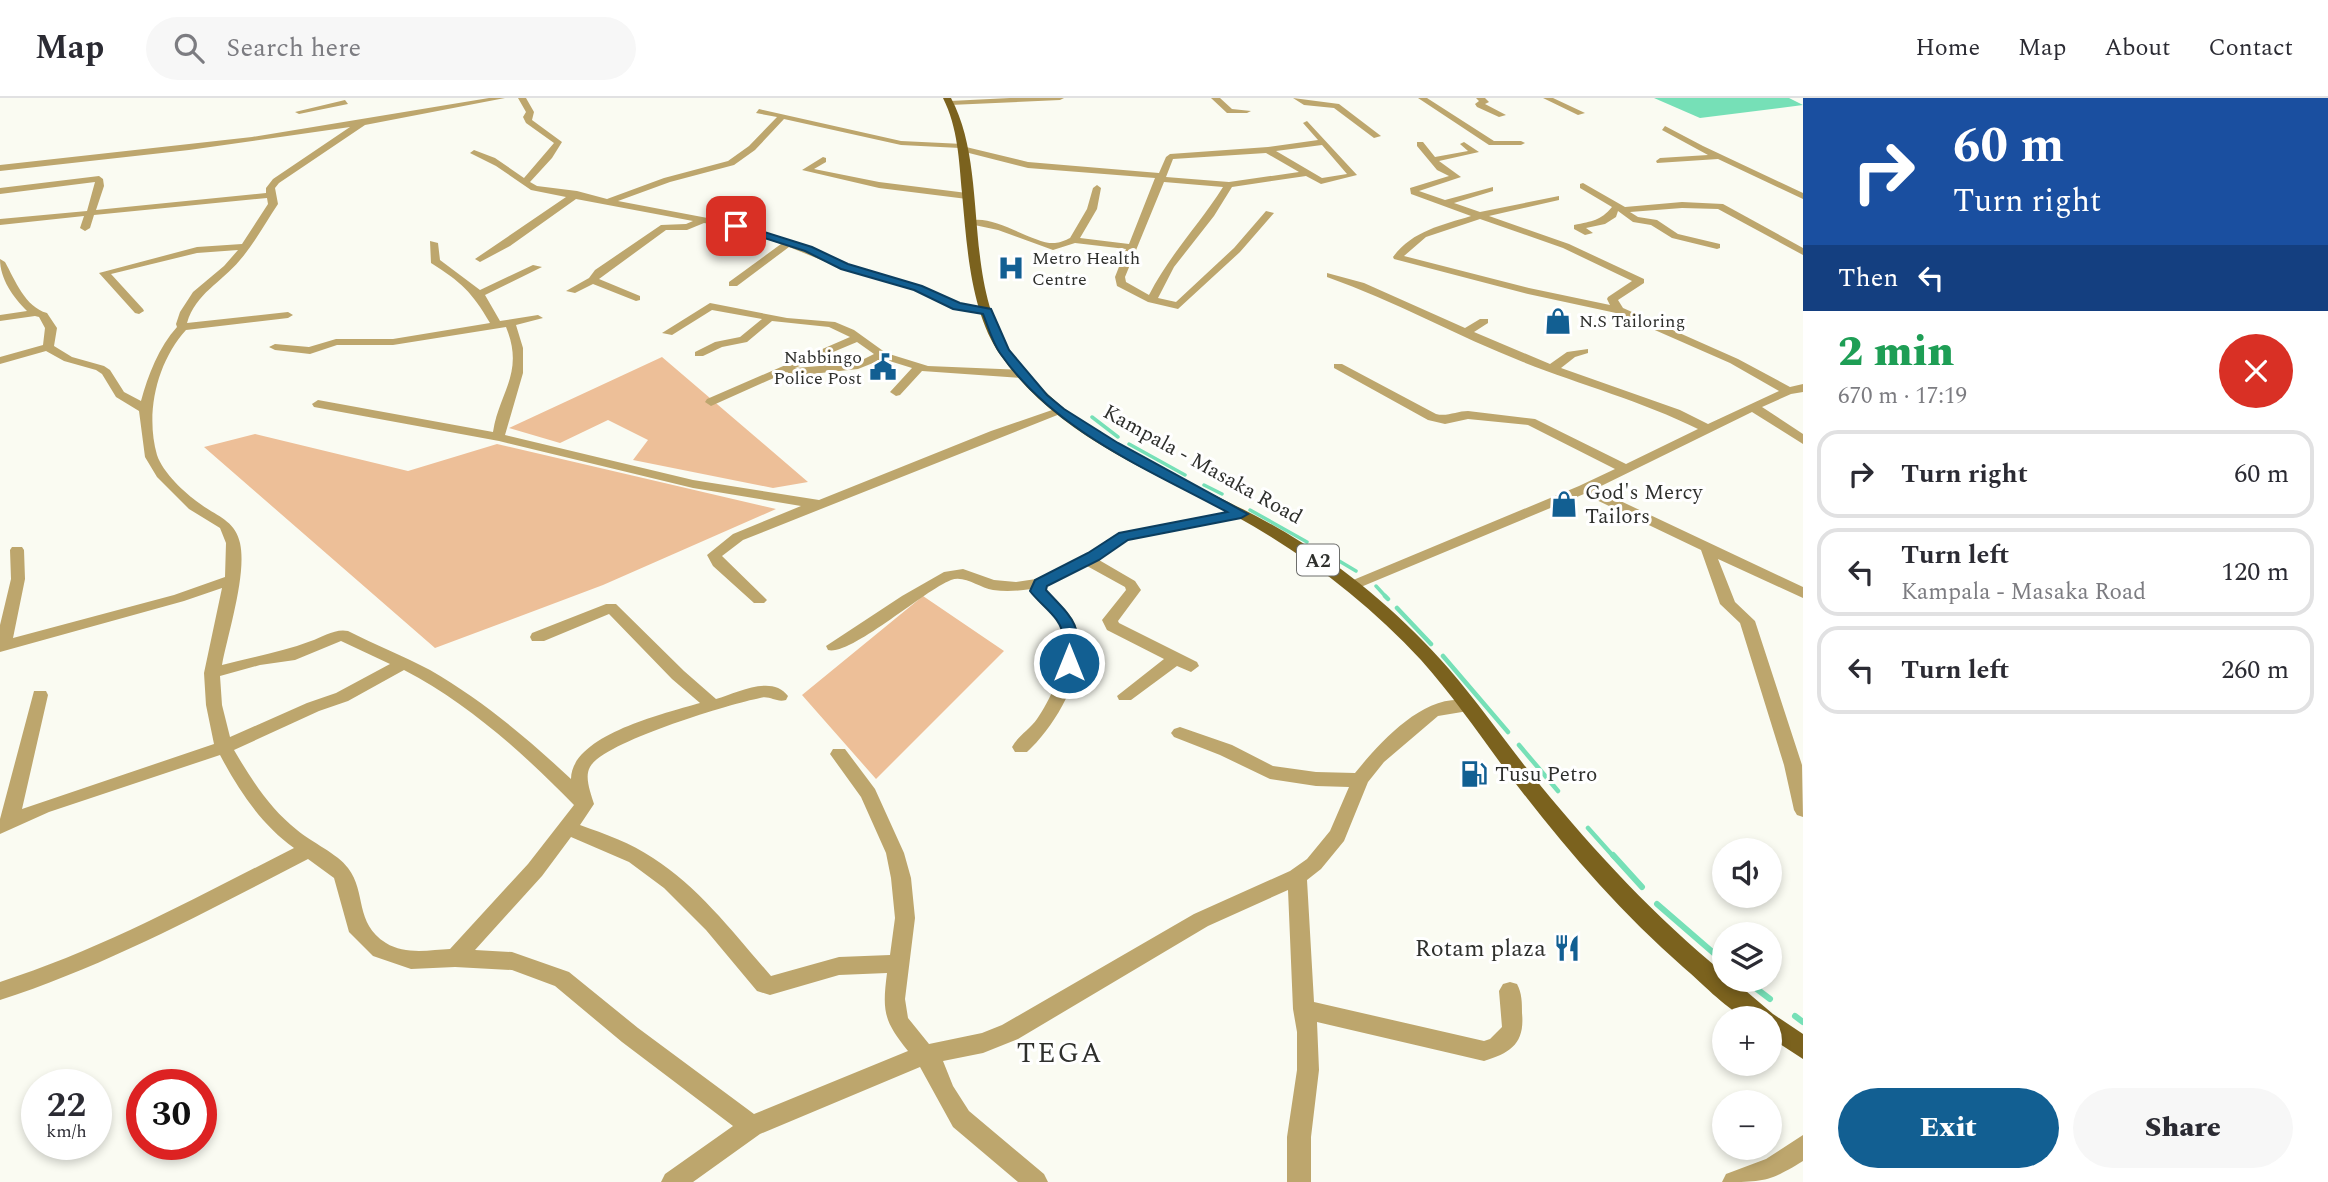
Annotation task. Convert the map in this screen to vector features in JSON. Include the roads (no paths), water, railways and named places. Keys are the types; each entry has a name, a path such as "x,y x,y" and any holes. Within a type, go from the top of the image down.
{"main road":[{"name":"Kampala - Masaka Road","path":"949,100 963,150 970,223 987,311 1004,351 1022,374 1059,412 1113,446 1291,542 1351,586 1427,656 1524,779 1612,884 1708,975 1748,1006"},
{"path":"1782,1033 1803,1048"}],"street":[{"path":"0,168 244,141 363,118 377,121 465,102 501,98"},
{"path":"522,98 530,112 527,117 529,121 558,142 555,152 543,160 526,183"},
{"path":"949,100 1060,98"},
{"path":"1215,98 1230,111 1247,111"},
{"path":"1297,98 1304,103 1336,106 1377,136"},
{"path":"1422,98 1492,143 1521,143"},
{"path":"1480,98 1485,102 1480,105 1503,115"},
{"path":"1548,98 1581,113"},
{"path":"299,112 345,102"},
{"path":"420,106 428,112"},
{"path":"759,111 901,143 963,150 1028,165 1229,186 1309,173"},
{"path":"610,201 667,180 731,163 752,148 782,117"},
{"path":"183,327 181,324 189,300 231,263 273,204 270,188 284,174 363,118"},
{"path":"1268,150 1322,181 1354,174 1307,123"},
{"path":"1665,128 1719,157 1803,196"},
{"path":"1269,213 1182,304 1170,306 1121,284 1120,277 1167,159 1172,156 1268,150 1323,142"},
{"path":"1420,144 1442,169 1457,177 1413,191 1566,246 1640,281 1612,299 1619,310"},
{"path":"1433,160 1475,152 1464,144"},
{"path":"474,153 501,164 534,188 736,226 845,266 918,288 957,306 987,311"},
{"path":"1660,161 1719,157"},
{"path":"823,160 806,170 858,182 967,196"},
{"path":"0,191 99,180 100,186 85,228"},
{"path":"1152,300 1169,266 1211,214 1229,186"},
{"path":"1583,186 1636,220 1654,222 1682,238 1717,246"},
{"path":"1074,240 1092,209 1097,188"},
{"path":"1444,203 1490,188"},
{"path":"480,258 525,234 554,208 577,194"},
{"path":"0,222 270,195"},
{"path":"1556,198 1491,212 1423,235 1406,247 1398,258 1458,271 1528,291 1619,310 1734,361 1788,391"},
{"path":"1592,214 1682,205 1720,206 1803,252"},
{"path":"1588,233 1577,227 1602,222 1617,210"},
{"path":"571,291 593,280 600,272 664,227 688,227 701,221"},
{"path":"970,223 1000,227 1053,247 1074,240 1132,247"},
{"path":"433,243 435,261 479,294 516,337 519,353 515,389 501,421 499,437"},
{"path":"733,284 788,243"},
{"path":"139,311 104,273 197,250 244,247"},
{"path":"0,262 20,298 35,313"},
{"path":"479,294 537,267"},
{"path":"1331,275 1379,290 1497,347 1617,394 1676,413 1708,429"},
{"path":"593,280 636,298"},
{"path":"668,333 710,306 770,318 831,324 882,355 919,367 954,372 1022,374"},
{"path":"0,317 35,313 43,315 51,328 48,347"},
{"path":"288,315 183,327 173,338 152,382 145,409 151,457 164,477 194,506 226,526 231,536 234,569 212,673 214,705 224,747 241,778 265,811 288,834 341,873 348,885 356,926 380,950 411,960 455,958 512,961 562,979 752,1126"},
{"path":"275,347 310,351 336,342 393,342 538,318"},
{"path":"699,354 719,344 743,340 770,318"},
{"path":"1465,332 1484,321"},
{"path":"711,402 858,338"},
{"path":"0,361 48,347 68,359 100,368 106,372 120,394 145,409"},
{"path":"1555,370 1555,365 1562,360 1584,351"},
{"path":"762,384 804,370 858,366 882,355"},
{"path":"1338,366 1432,417 1445,420 1457,415 1468,415 1531,422 1624,468"},
{"path":"896,392 919,367"},
{"path":"1351,586 1584,489 1753,407 1788,391 1803,388"},
{"path":"318,404 499,437 693,484 759,497 821,504"},
{"path":"1753,407 1803,440"},
{"path":"759,600 718,563 714,555 738,537 1059,412"},
{"path":"1584,489 1803,593"},
{"path":"834,646 866,629 907,599 949,575 963,574 992,585 1016,587 1040,583 1132,534 1241,514"},
{"path":"1707,547 1728,604 1746,621 1798,766 1803,810"},
{"path":"17,551 18,579 1,647 178,598 231,580"},
{"path":"1087,560 1130,584 1134,590 1110,620 1112,626 1191,666"},
{"path":"1021,747 1048,719 1069,663 1071,636 1065,620 1038,591 1040,583"},
{"path":"538,637 611,607 678,676 714,706"},
{"path":"212,673 260,660 289,656 342,635 404,663 462,698 513,738 585,804"},
{"path":"1125,696 1176,658"},
{"path":"4,825 43,807 224,747 313,707 342,697 404,663"},
{"path":"455,958 535,870 585,804 578,775 583,761 603,746 714,706 762,691 770,691 780,696"},
{"path":"4,825 19,788 40,695"},
{"path":"673,1182 752,1126 924,1055 983,1043 1010,1032 1201,920 1297,877 1314,864 1336,836 1350,809 1360,780 1378,757 1421,718 1434,710 1468,706"},
{"path":"1180,733 1226,750 1270,772 1316,779 1360,780"},
{"path":"839,754 869,794 895,853 901,878 905,918 894,999 898,1022 935,1068 944,1093 961,1119 1026,1179"},
{"path":"568,828 620,849 656,870 716,927 764,984 770,986 839,966 899,964"},
{"path":"0,991 90,960 170,922 310,849"},
{"path":"1297,877 1304,1009 1308,1032 1308,1070 1299,1137 1299,1182"},
{"path":"1304,1009 1484,1051 1497,1047 1513,1030 1510,991"},
{"path":"1734,1182 1773,1169 1803,1147"}],"waterway":[{"path":"1092,417 1118,437"},
{"path":"1129,444 1185,475"},
{"path":"1204,485 1222,494"},
{"path":"1250,510 1307,542"},
{"path":"1319,549 1356,571"},
{"path":"1376,586 1387,598"},
{"path":"1397,608 1431,644"},
{"path":"1443,656 1508,732"},
{"path":"1519,745 1558,791"},
{"path":"1588,828 1614,857"},
{"path":"1613,855 1642,887"},
{"path":"1657,904 1712,952"},
{"path":"1761,992 1770,999"},
{"path":"1795,1016 1803,1022"}],"place":[{"name":"Metro Health Centre","path":"1011,268"},
{"name":"N.S Tailoring","path":"1558,321"},
{"name":"Nabbingo Police Post","path":"883,367"},
{"name":"God's Mercy Tailors","path":"1564,504"},
{"name":"Tusu Petro","path":"1474,774"},
{"name":"Rotam plaza","path":"1567,948"}],"district":[{"name":"TEGA","path":"1060,1052"}]}
